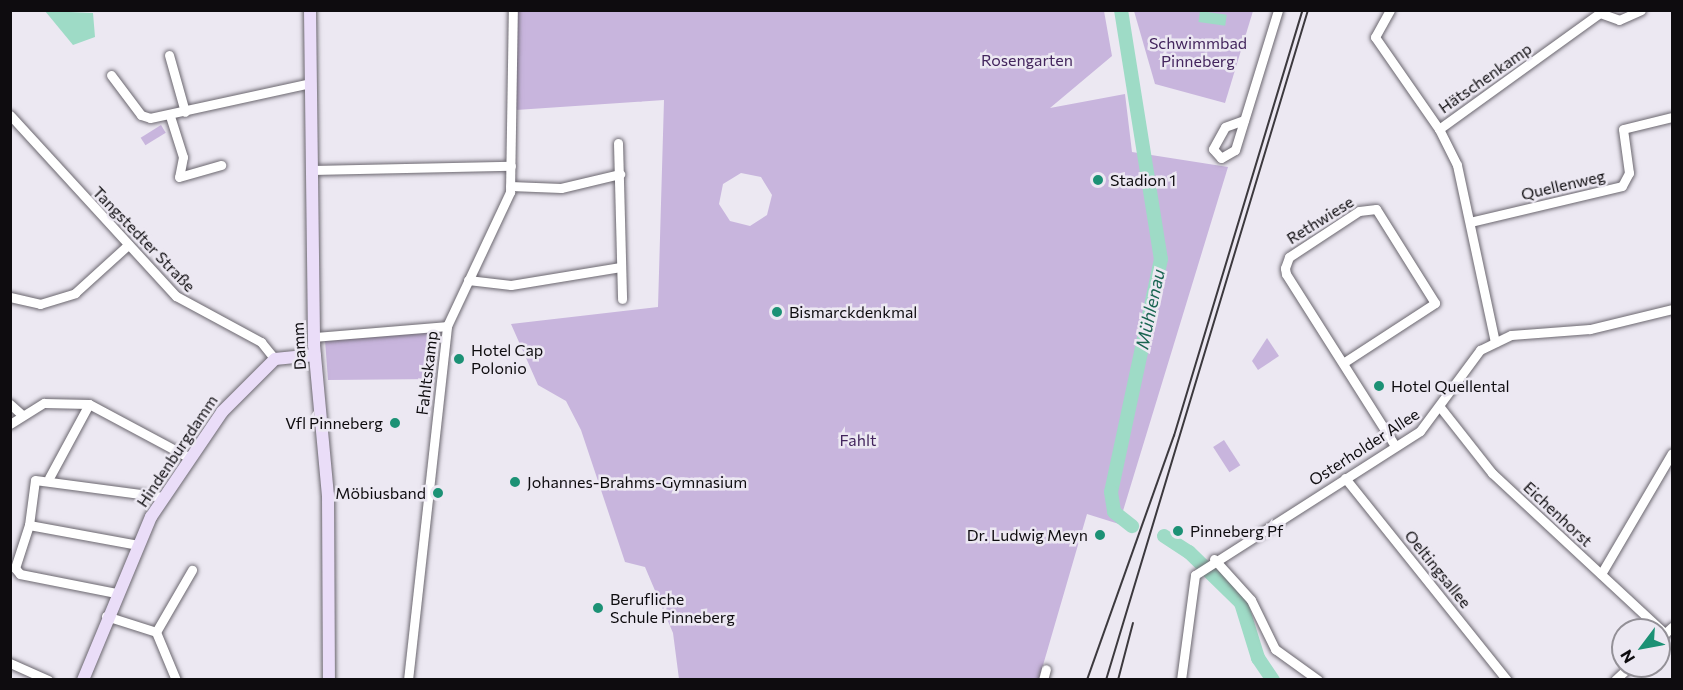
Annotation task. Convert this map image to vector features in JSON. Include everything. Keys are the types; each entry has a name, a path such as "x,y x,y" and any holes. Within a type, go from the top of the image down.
{"main road":[{"name":"Damm","path":"310,10 314,337 328,495 329,680"},
{"path":"275,359 315,355"},
{"name":"Hindenburgdamm","path":"83,680 116,593 163,497 246,384 275,359"}],"street":[{"name":"Fahltskamp","path":"408,680 447,327 510,186 513,10"},
{"path":"1244,120 1278,10"},
{"name":"Hätschenkamp","path":"1390,10 1375,37 1439,129 1599,12 1619,20 1641,10"},
{"path":"169,55 185,112"},
{"path":"111,75 141,115 170,116 311,83"},
{"name":"Tangstedter Straße","path":"10,115 128,245 188,306 261,342 275,359"},
{"path":"170,116 183,157 179,177 221,165"},
{"name":"Quellenweg","path":"1470,222 1622,186 1629,178 1623,129 1672,117"},
{"path":"1439,129 1457,165 1495,342"},
{"path":"618,143 622,298"},
{"path":"312,170 511,166"},
{"path":"510,186 561,188 620,174"},
{"name":"Rethwiese","path":"1343,363 1435,303 1376,209 1359,211 1285,262 1286,274 1395,446"},
{"path":"10,297 40,304 75,293 128,245"},
{"path":"468,280 511,285 621,267"},
{"name":"Osterholder Allee","path":"1181,680 1195,575 1213,560 1345,478 1432,420 1468,360 1495,342 1511,335 1590,329 1672,309"},
{"path":"314,337 447,327"},
{"path":"10,424 21,414 44,403 89,404 190,458"},
{"path":"10,404 21,414"},
{"path":"49,478 89,404"},
{"name":"Eichenhorst","path":"1440,407 1492,473 1649,618"},
{"path":"1601,574 1672,453"},
{"path":"116,593 20,574 15,568 29,525 35,480 49,478 163,497"},
{"name":"Oeltingsallee","path":"1345,478 1507,680"},
{"path":"29,525 138,545"},
{"path":"1213,560 1251,600 1275,649 1318,680"},
{"path":"156,632 192,570"},
{"path":"106,616 156,632 176,680"},
{"path":"10,663 48,680"},
{"path":"1043,680 1046,669"}],"green space":[{"name":"Fahlt","path":"515,11 1104,11 1112,56 1050,108 1125,94 1132,152 1228,167 1119,524 1087,514 1039,679 679,679 673,633 645,567 625,562 581,430 566,401 538,385 511,324 658,307 664,100 516,110","holes":["741,173 761,177 772,195 767,215 750,226 730,221 719,204 723,184"]},
{"name":"Schwimmbad Pinneberg","path":"1134,11 1253,11 1225,103 1155,84"},
{"path":"161,125 166,133 145,145 141,138"},
{"path":"436,331 435,379 328,380 325,340"},
{"path":"1267,338 1279,356 1258,370 1252,361"},
{"path":"1224,440 1240,465 1229,472 1213,447"}],"shaded area":[{"path":"45,11 93,13 95,37 73,45"},
{"path":"1200,11 1227,15 1225,26 1198,22"}],"waterway":[{"name":"Mühlenau","path":"1121,10 1161,259 1111,492 1114,512 1132,526"},
{"name":"Mühlenau","path":"1164,536 1189,552 1241,603 1258,658 1273,680"}],"tram line":[{"path":"1087,680 1174,436 1303,10"}],"railway":[{"path":"1106,680 1308,10"},
{"path":"1118,680 1133,623"}],"place":[{"name":"Stadion 1","path":"1098,180"},
{"name":"Bismarckdenkmal","path":"777,312"},
{"name":"Hotel Cap Polonio","path":"459,359"},
{"name":"Hotel Quellental","path":"1379,386"},
{"name":"Vfl Pinneberg","path":"395,423"},
{"name":"Johannes-Brahms-Gymnasium","path":"515,482"},
{"name":"Möbiusband","path":"438,493"},
{"name":"Pinneberg Pf","path":"1178,531"},
{"name":"Dr. Ludwig Meyn","path":"1100,535"},
{"name":"Berufliche Schule Pinneberg","path":"598,608"}],"park label":[{"name":"Rosengarten","path":"1027,60"}]}
